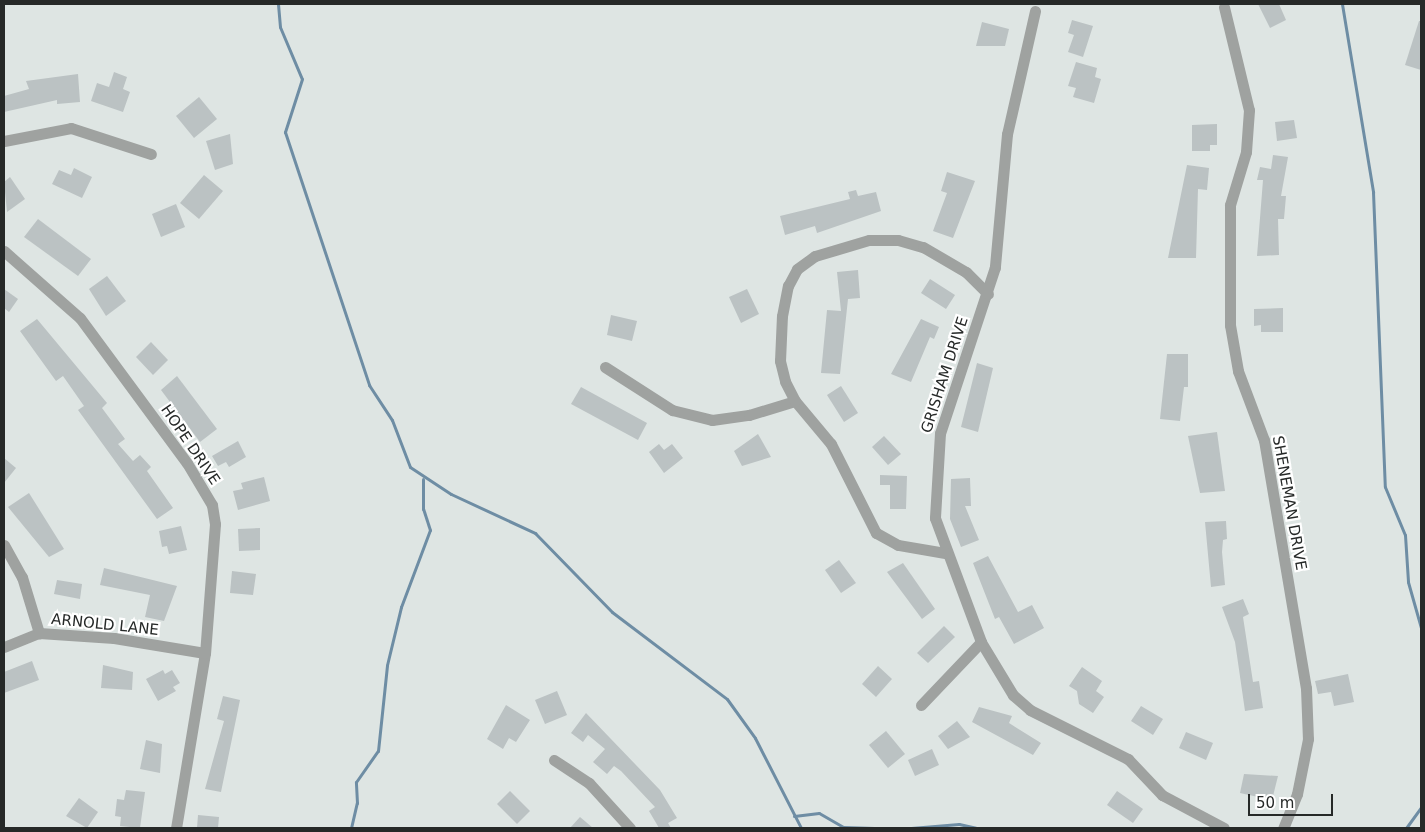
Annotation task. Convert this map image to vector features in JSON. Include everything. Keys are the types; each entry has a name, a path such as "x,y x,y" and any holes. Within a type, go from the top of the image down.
{"street":[{"name":"SHENEMAN DRIVE","path":"1224,7 1249,110 1246,152 1230,205 1230,325 1238,371 1264,440 1306,688 1308,739 1297,794 1283,828"},
{"name":"GRISHAM DRIVE","path":"1035,11 1007,134 995,267 988,294 940,433 934,497 945,553 981,642 999,678 1030,710 1128,759 1170,801 1224,828"},
{"path":"4,141 71,128 98,133 151,154"},
{"path":"945,553 898,545 876,532 831,444 795,401 780,361 782,316 788,286 797,269 815,256 869,240 898,240 945,258 988,294"},
{"name":"HOPE DRIVE","path":"4,251 80,318 188,463 212,505 215,524 205,653 176,828"},
{"path":"606,367 672,410 712,420 748,415 795,401"},
{"path":"4,545 22,577 39,634"},
{"name":"ARNOLD LANE","path":"4,647 39,634 114,638 205,653"},
{"path":"921,705 981,642"},
{"path":"554,760 589,783 630,828"}],"building":[{"path":"1258,4 1279,4 1286,20 1270,28"},
{"path":"1072,20 1093,26 1083,57 1068,52 1074,35 1068,33"},
{"path":"1419,21 1421,21 1421,70 1405,65"},
{"path":"982,22 1009,29 1005,46 976,46"},
{"path":"1076,62 1097,68 1095,77 1101,79 1094,103 1073,97 1076,88 1068,86"},
{"path":"114,72 127,77 123,89 130,92 123,112 91,101 97,83 109,87"},
{"path":"78,74 80,102 57,104 57,100 4,112 4,96 29,89 26,81"},
{"path":"199,97 217,119 194,138 176,116"},
{"path":"1294,120 1297,138 1277,141 1275,122"},
{"path":"1217,124 1217,145 1210,145 1210,151 1192,151 1192,125"},
{"path":"230,134 233,164 215,170 206,141"},
{"path":"1273,155 1288,157 1281,196 1286,196 1284,219 1278,219 1279,255 1257,256 1263,180 1257,180 1260,167 1271,169"},
{"path":"1187,165 1209,168 1207,190 1198,189 1196,258 1168,258"},
{"path":"74,168 92,177 82,198 52,184 59,170 71,175"},
{"path":"947,172 975,181 953,238 933,231 947,193 941,191"},
{"path":"204,175 223,191 199,219 180,203"},
{"path":"10,177 25,199 7,212 4,182"},
{"path":"856,190 858,196 876,192 881,211 817,233 815,226 785,235 780,216 850,199 848,192"},
{"path":"176,204 185,227 161,237 152,214"},
{"path":"38,219 91,259 78,276 24,237"},
{"path":"858,270 860,298 848,299 840,374 821,373 827,310 841,311 837,272"},
{"path":"107,276 126,301 106,316 89,289"},
{"path":"930,279 955,295 946,309 921,293"},
{"path":"4,289 18,299 9,312 4,308"},
{"path":"747,289 759,314 741,323 729,297"},
{"path":"1283,308 1283,332 1261,332 1261,325 1254,326 1254,309"},
{"path":"611,315 637,321 632,341 607,335"},
{"path":"37,319 107,403 102,408 125,439 118,444 133,461 140,455 151,467 147,471 173,508 157,519 78,410 84,406 63,376 56,381 20,331"},
{"path":"921,319 939,327 934,339 930,337 911,382 891,374"},
{"path":"151,342 168,360 153,375 136,357"},
{"path":"1167,354 1188,354 1188,387 1184,387 1180,421 1160,419"},
{"path":"977,363 993,368 978,432 961,427"},
{"path":"177,376 217,429 200,442 161,390"},
{"path":"841,386 858,413 844,422 827,395"},
{"path":"581,387 647,423 638,440 571,404"},
{"path":"1217,432 1225,491 1200,493 1188,436"},
{"path":"758,434 771,457 742,466 734,451"},
{"path":"884,436 901,454 888,465 872,447"},
{"path":"238,441 246,457 229,467 226,462 218,466 212,456"},
{"path":"659,444 664,450 672,444 683,458 664,473 649,452"},
{"path":"4,458 16,468 4,483"},
{"path":"880,475 907,476 906,509 890,509 890,485 880,485"},
{"path":"264,477 270,501 238,510 233,491 243,489 241,483"},
{"path":"970,478 971,506 965,506 979,540 961,547 950,519 951,479"},
{"path":"29,493 64,549 49,557 8,507"},
{"path":"1226,521 1227,539 1223,540 1222,552 1225,585 1211,587 1205,522"},
{"path":"181,526 187,550 169,554 167,546 162,547 159,531"},
{"path":"260,528 260,550 239,551 238,529"},
{"path":"988,556 1018,612 1032,605 1044,628 1014,644 999,617 995,619 973,563"},
{"path":"839,560 856,583 841,593 825,570"},
{"path":"903,563 935,609 922,619 887,572"},
{"path":"104,568 177,586 164,621 145,617 150,595 100,585"},
{"path":"232,571 256,574 253,595 230,593"},
{"path":"57,580 82,584 80,599 54,594"},
{"path":"1243,599 1249,614 1243,617 1253,682 1259,681 1263,708 1245,711 1235,642 1222,607"},
{"path":"944,626 955,637 928,663 917,653"},
{"path":"32,661 39,680 4,693 4,672"},
{"path":"103,665 133,672 132,690 101,688"},
{"path":"878,666 892,679 876,697 862,684"},
{"path":"1082,667 1102,681 1096,691 1104,697 1093,713 1079,704 1077,691 1069,686"},
{"path":"163,670 165,674 172,670 180,683 173,687 176,691 158,701 146,679"},
{"path":"1348,674 1354,702 1334,706 1331,692 1318,694 1315,681"},
{"path":"557,691 567,715 545,724 535,700"},
{"path":"223,696 240,700 221,792 205,789 224,721 217,719"},
{"path":"506,705 530,720 516,742 509,738 503,749 487,739"},
{"path":"1141,706 1163,719 1153,735 1131,721"},
{"path":"979,707 1012,716 1009,723 1041,743 1033,755 972,722"},
{"path":"586,713 660,790 677,818 668,823 671,828 659,828 649,811 655,807 621,771 614,766 607,774 593,762 605,749 588,735 583,742 571,733"},
{"path":"957,721 970,737 948,749 938,736"},
{"path":"886,731 905,754 888,768 869,745"},
{"path":"1186,732 1213,743 1206,760 1179,748"},
{"path":"146,740 162,744 160,773 140,769"},
{"path":"932,749 939,765 915,776 908,760"},
{"path":"1244,774 1278,776 1272,800 1240,793"},
{"path":"126,790 145,792 140,828 120,826 121,817 115,816 117,799 124,800"},
{"path":"510,791 530,811 517,824 497,804"},
{"path":"1117,791 1143,809 1133,823 1107,805"},
{"path":"79,798 98,812 87,828 66,816"},
{"path":"198,815 219,817 218,828 197,828"},
{"path":"580,817 593,828 570,828"}],"waterway":[{"path":"278,4 280,27 302,79 285,132 369,385 392,420 410,467 451,494 535,533 612,612 727,699 755,738 801,828"},
{"path":"1342,4 1373,192 1385,487 1405,535 1408,582 1421,628"},
{"path":"351,828 357,803 356,782 378,751 387,665 401,607 430,530 423,509 423,479"},
{"path":"1406,828 1421,807"},
{"path":"794,816 819,813 843,827 874,828"},
{"path":"911,828 959,824 976,828"}]}
